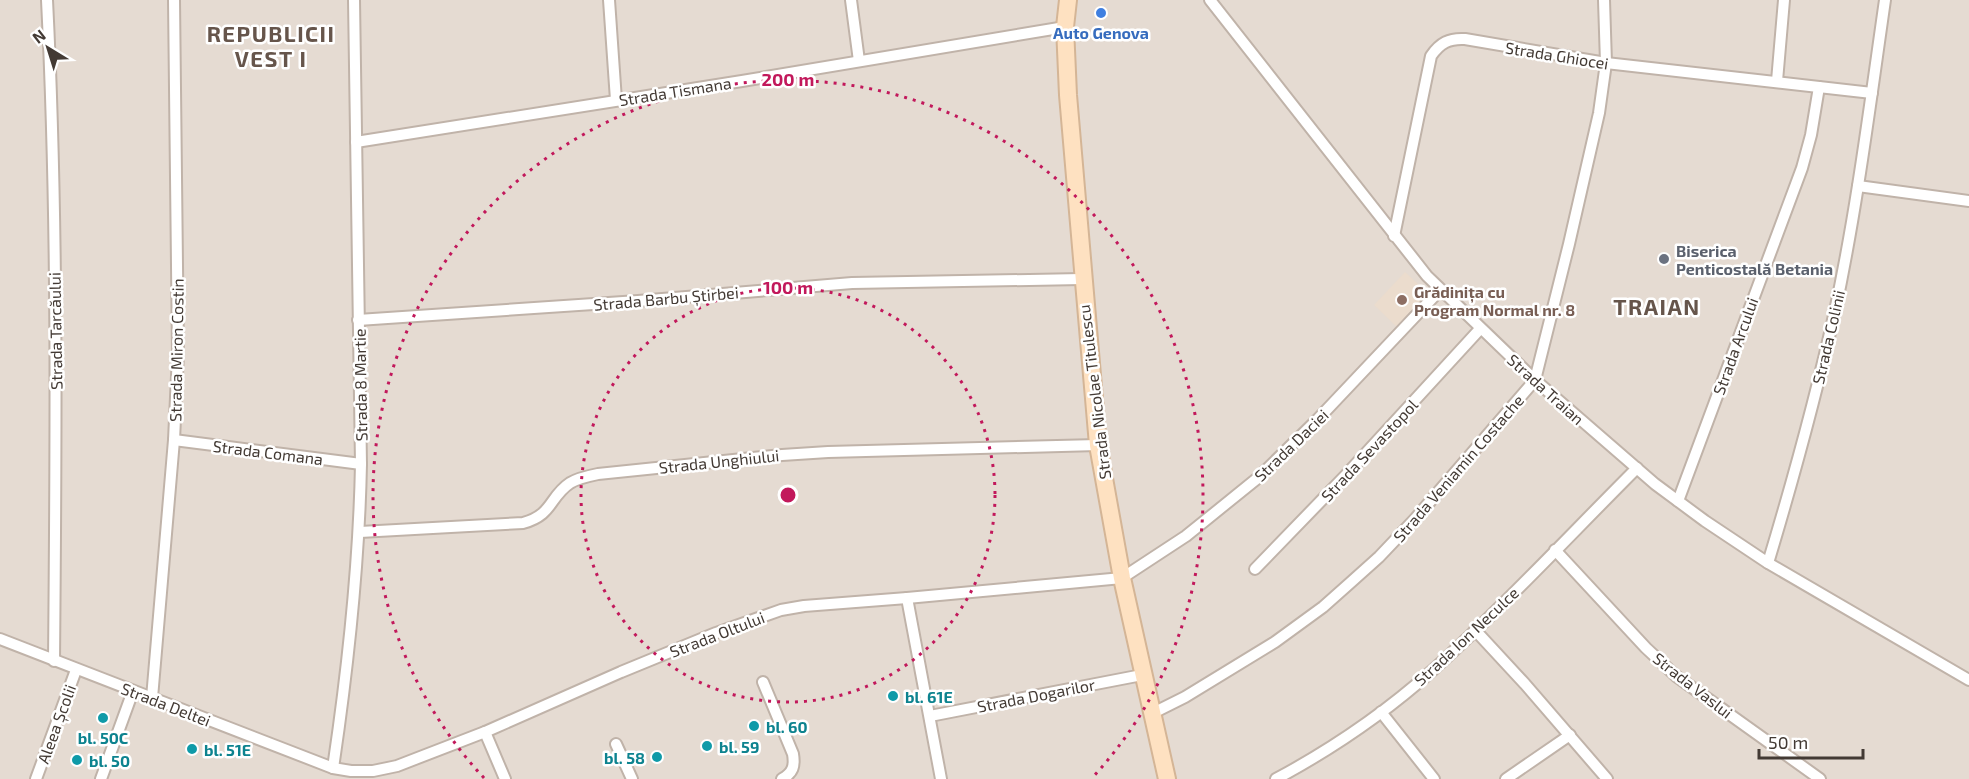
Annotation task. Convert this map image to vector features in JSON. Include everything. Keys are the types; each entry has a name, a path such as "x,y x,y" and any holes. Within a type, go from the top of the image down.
{"street":[{"name":"Strada Tarcăului","path":"47,0 51,80 56,386 54,661"},
{"name":"Strada Miron Costin","path":"152,698 174,440 178,354 174,0"},
{"name":"Strada 8 Martie","path":"333,768 348,667 360,532 362,464 354,0"},
{"path":"609,0 616,100"},
{"path":"851,0 859,62"},
{"name":"Strada Nicolae Titulescu","path":"1068,0 1065,27 1068,94 1082,279 1098,445 1142,675 1167,779"},
{"name":"Strada Traian","path":"1210,0 1394,236 1440,290 1535,380 1678,501 1768,563 1969,680"},
{"name":"Strada Veniamin Costache","path":"1151,714 1185,697 1275,642 1350,584 1415,519 1535,380 1597,124 1606,63 1604,0"},
{"path":"1777,81 1784,0"},
{"name":"Strada Colinii","path":"1768,563 1812,406 1835,310 1858,186 1885,0"},
{"name":"Strada Tismana","path":"356,142 1065,27"},
{"name":"Strada Ghiocei","path":"1394,236 1431,57 1437,47 1454,38 1606,63 1872,93"},
{"name":"Strada Arcului","path":"1678,501 1802,168 1811,135 1819,87"},
{"path":"1858,186 1969,201"},
{"name":"Strada Barbu Știrbei","path":"358,320 638,301 852,283 1082,279"},
{"name":"Strada Daciei","path":"1122,578 1186,536 1259,477 1318,419 1440,290"},
{"name":"Strada Sevastopol","path":"1255,569 1346,476 1480,329"},
{"name":"Strada Comana","path":"174,440 362,464"},
{"name":"Strada Unghiului","path":"360,532 523,523 542,515 570,483 598,474 828,452 1098,445"},
{"name":"Strada Ion Neculce","path":"1276,779 1332,747 1432,671 1637,468"},
{"name":"Strada Vaslui","path":"1555,550 1646,648 1676,676 1820,779"},
{"name":"Strada Oltului","path":"333,768 373,771 397,766 485,732 621,672 758,617 804,606 1122,578"},
{"path":"907,598 941,779"},
{"path":"1475,630 1607,779"},
{"name":"Strada Deltei","path":"0,639 333,768"},
{"name":"Aleea Școlii","path":"36,779 76,670"},
{"name":"Strada Dogarilor","path":"930,716 1142,675"},
{"path":"763,682 793,754 794,763 791,772 782,779"},
{"path":"101,779 133,691"},
{"path":"1380,712 1434,779"},
{"path":"485,732 505,779"},
{"path":"1506,779 1570,735"},
{"path":"616,744 632,779"}],"shaded area":[{"path":"0,0 1969,0 1969,779 0,779"},
{"name":"Grădinița cu Program Normal nr. 8","path":"1405,272 1429,294 1398,328 1374,305"}],"place":[{"name":"Auto Genova","path":"1101,13"},
{"name":"Biserica Penticostală Betania","path":"1664,259"},
{"name":"Grădinița cu Program Normal nr. 8","path":"1402,300"},
{"name":"bl. 61E","path":"893,696"},
{"name":"bl. 50C","path":"103,718"},
{"name":"bl. 60","path":"754,726"},
{"name":"bl. 59","path":"707,746"},
{"name":"bl. 51E","path":"192,749"},
{"name":"bl. 58","path":"657,757"},
{"name":"bl. 50","path":"77,760"}],"district":[{"name":"REPUBLICII VEST I","path":"271,46"},
{"name":"TRAIAN","path":"1657,306"}]}
